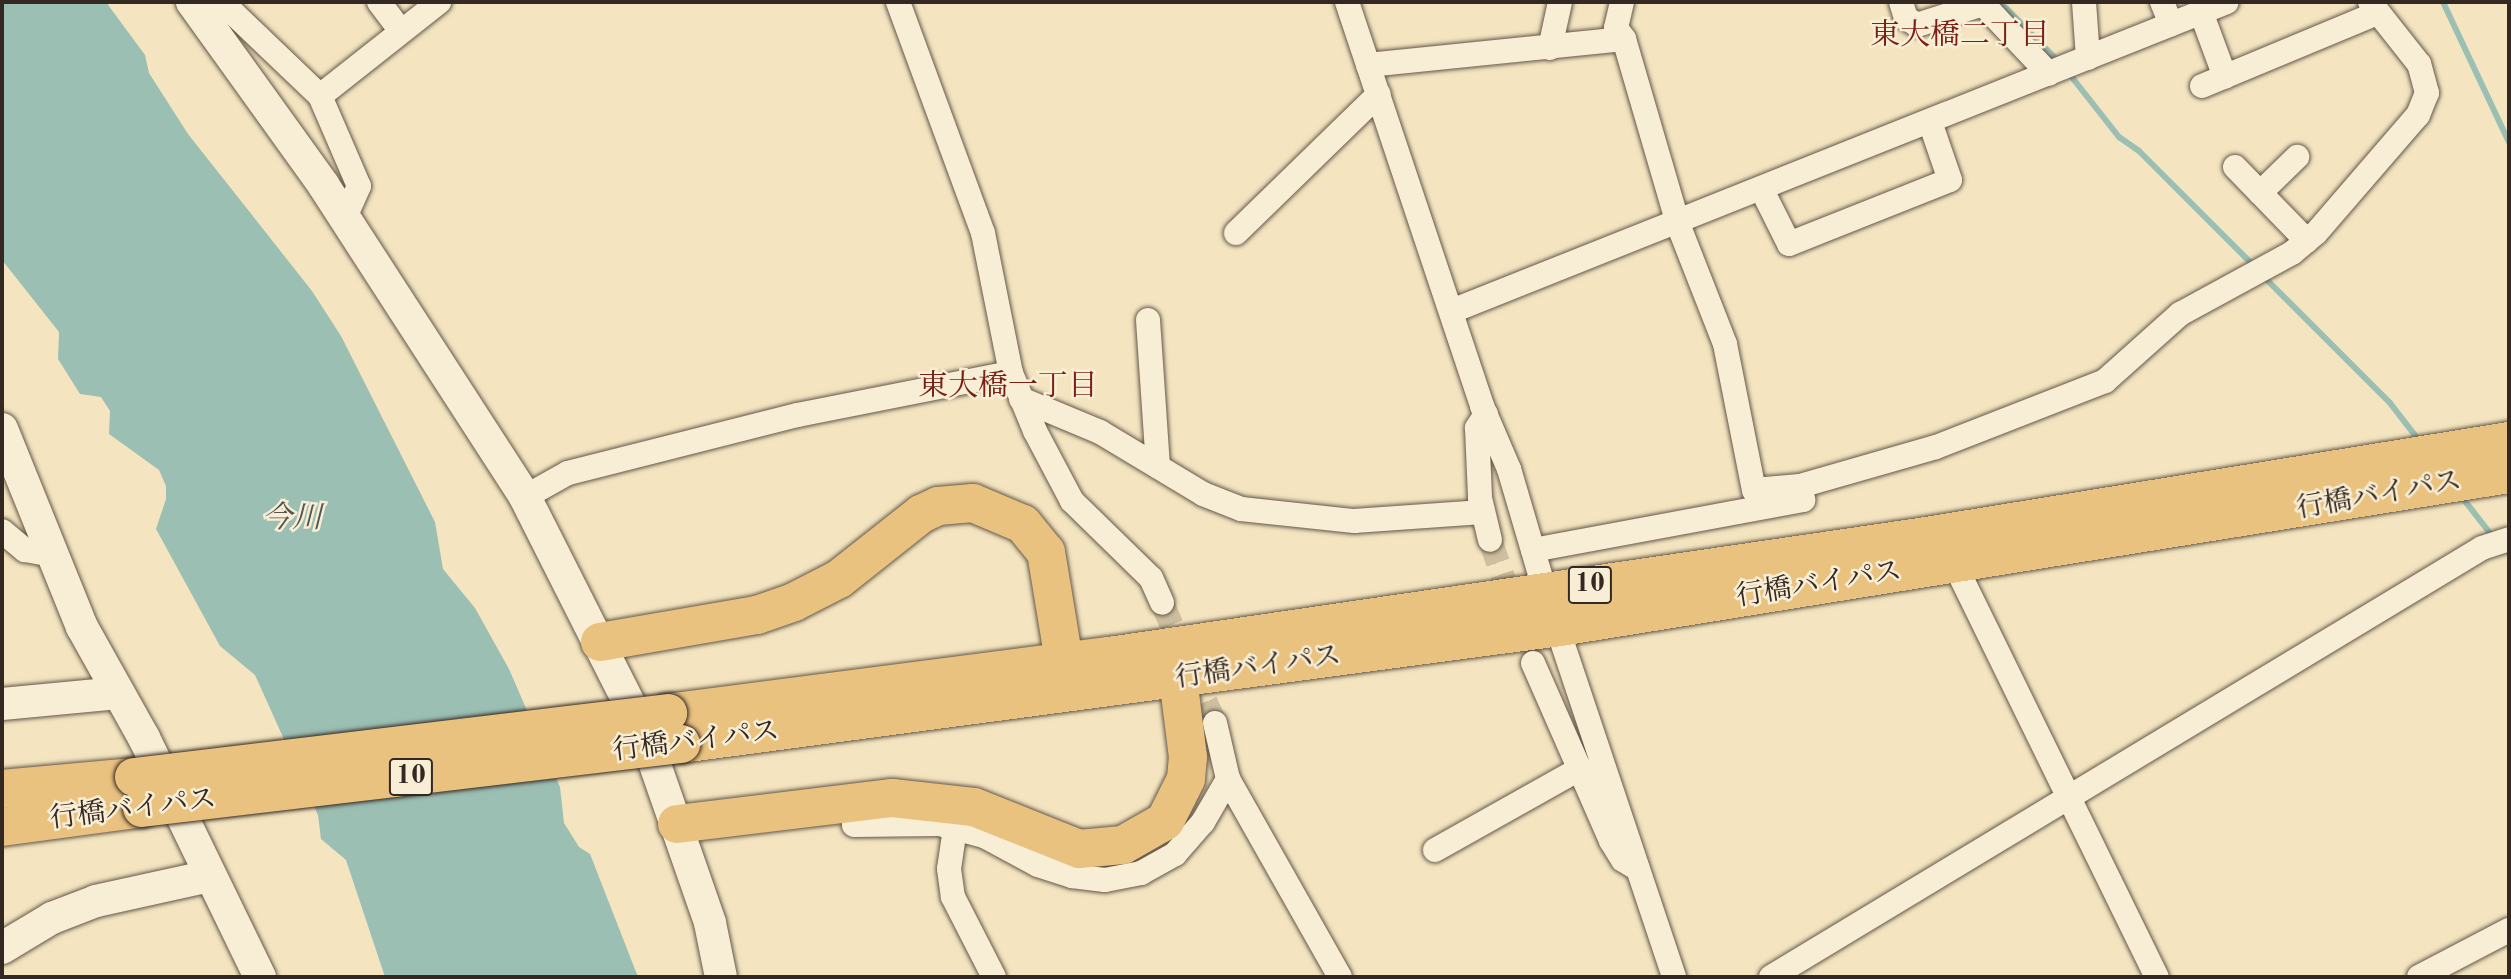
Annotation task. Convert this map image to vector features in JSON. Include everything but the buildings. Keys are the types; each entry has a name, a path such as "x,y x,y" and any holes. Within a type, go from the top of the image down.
{"highway":[{"name":"行橋バイパス","path":"674,728 1063,662 1920,537 2509,441"},
{"name":"行橋バイパス","path":"2,827 138,793 674,728 1178,678 1560,627 2509,474"},
{"path":"600,642 757,615 794,602 839,579 921,514 939,506 973,503 1023,524 1046,552 1063,662"},
{"path":"677,824 892,798 974,807 1079,849 1123,845 1165,821 1186,779 1188,757 1178,678"},
{"name":"行橋バイパス","path":"2,789 138,793"}],"street":[{"path":"379,2 401,31"},
{"path":"320,96 439,2"},
{"path":"898,2 983,233 1011,373 1021,399 1072,500 1151,578 1162,603"},
{"path":"1347,2 1486,414 1509,469 1545,591 1560,627 1674,977"},
{"path":"1550,48 1560,2"},
{"path":"1622,2 1616,28 1624,39 1678,224 1725,344 1754,490 1800,486 1936,447 2105,381 2180,314 2251,279 2307,241 2418,114 2427,93 2419,64 2373,8 2202,86"},
{"path":"1901,2 1906,18 1917,25 1983,4 2049,74"},
{"path":"2084,2 2088,58"},
{"path":"1452,311 1678,224 2088,58 2167,13 2201,12 2227,2"},
{"path":"198,10 230,10 320,96 359,186 345,218"},
{"path":"198,10 345,218 525,497 600,642 643,733 710,923 721,977"},
{"path":"2201,12 2225,77"},
{"path":"1368,65 1624,39"},
{"path":"1236,233 1379,94"},
{"path":"1762,190 1789,244 1950,180 1930,122"},
{"path":"2260,193 2297,157"},
{"path":"2235,167 2307,241"},
{"path":"1148,320 1158,467"},
{"path":"525,497 568,473 798,415 1011,373"},
{"path":"1021,399 1100,432 1222,503 1265,514 1354,521 1483,512"},
{"path":"1486,414 1477,428 1483,512 1490,540"},
{"path":"2,429 82,627 118,693 260,977"},
{"path":"1533,550 1803,500 1800,486"},
{"path":"2,531 25,550 53,555"},
{"path":"1771,977 2482,548 2509,539"},
{"path":"1954,563 2157,977"},
{"path":"1533,663 1611,841 1623,860 1640,870"},
{"path":"2,704 118,693"},
{"path":"1215,723 1228,779 1340,977"},
{"path":"1435,850 1581,768"},
{"path":"854,825 916,824 955,828 984,836 1038,865 1105,880 1141,873 1175,853 1203,822 1228,779"},
{"path":"955,828 949,869 953,897 994,977"},
{"path":"2,948 52,918 96,901 211,876"},
{"path":"2419,977 2509,930"}],"water":[{"name":"今川","path":"2,2 106,2 145,55 149,73 188,134 312,291 341,336 435,522 443,569 475,608 509,669 560,787 564,823 579,847 590,854 638,977 385,977 346,860 321,839 318,815 255,675 220,646 156,529 166,499 166,486 159,470 109,434 110,411 101,397 80,394 58,359 59,332 2,260"}],"waterway":[{"path":"2000,2 2060,63"},
{"path":"2443,2 2509,142"},
{"path":"2067,71 2119,137 2139,151 2255,267"},
{"path":"2262,275 2390,403 2421,443"},
{"path":"2461,496 2493,537"}],"tunnel":[{"path":"1490,540 1514,608"},
{"path":"1162,603 1215,723"}],"district":[{"name":"東大橋二丁目","path":"1960,36"},
{"name":"東大橋一丁目","path":"1008,387"}]}
